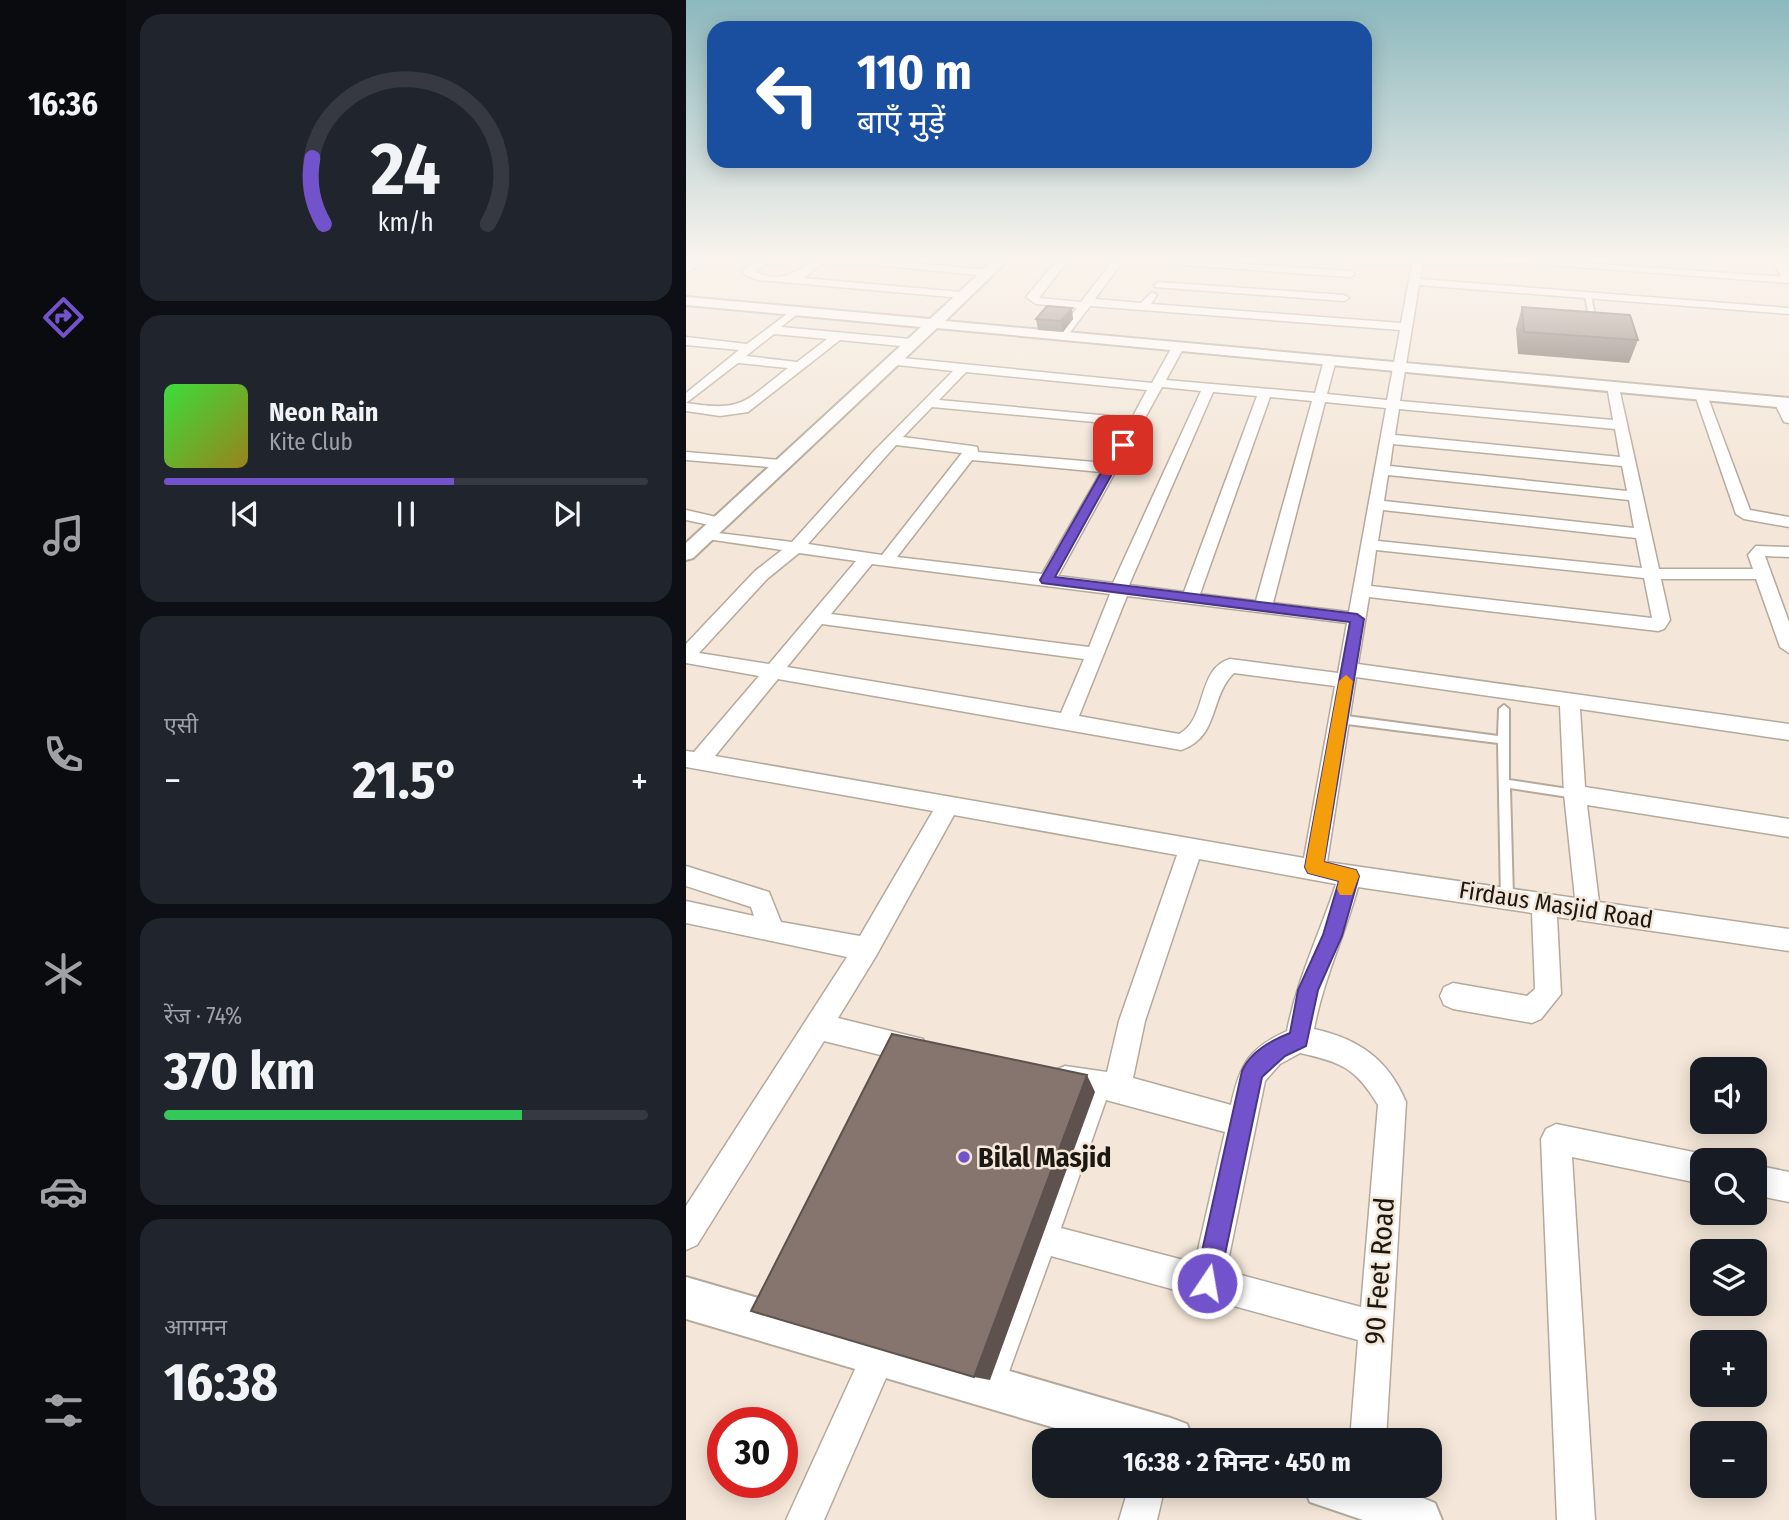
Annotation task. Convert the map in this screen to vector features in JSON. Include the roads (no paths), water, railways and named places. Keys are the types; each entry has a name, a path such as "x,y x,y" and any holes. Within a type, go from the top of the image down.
{"street":[{"path":"686,554 927,329"},
{"path":"974,329 1785,403 1789,419"},
{"path":"1061,337 1067,329"},
{"path":"1318,868 1339,719 1395,405 1404,329"},
{"path":"686,399 772,330 911,343"},
{"path":"686,407 719,412 743,409 838,336"},
{"path":"686,341 752,348"},
{"path":"1047,580 1178,347"},
{"path":"737,359 800,366"},
{"path":"1263,607 1330,360"},
{"path":"892,361 1621,425"},
{"path":"686,656 761,575 797,546 892,440 962,369"},
{"path":"1363,591 1658,625 1661,620 1653,574 1613,386"},
{"path":"1067,721 1117,604 1119,589 1209,387"},
{"path":"1190,598 1265,392"},
{"path":"1701,395 1744,514 1789,522"},
{"path":"929,403 1136,422"},
{"path":"1389,439 1629,462"},
{"path":"692,761 818,618 877,559 972,450 892,440"},
{"path":"968,455 1110,468"},
{"path":"686,456 780,464"},
{"path":"1384,470 1636,496"},
{"path":"1378,505 1643,534"},
{"path":"686,515 713,528 877,559 1357,619"},
{"path":"1371,545 1653,574 1761,574"},
{"path":"1789,552 1762,550 1756,555 1789,647"},
{"path":"818,618 1096,654"},
{"path":"686,656 1181,742 1192,738 1199,730 1220,672 1230,666 1347,675 1789,732"},
{"path":"1570,703 1575,794 1588,909"},
{"path":"692,761 1318,868 1350,876 1545,902 1789,940"},
{"path":"1575,794 1789,828"},
{"path":"686,1234 867,948 947,805"},
{"path":"987,1387 1041,1238 1107,1087 1132,1021 1191,848"},
{"name":"Firdaus Masjid Road","path":"1318,868 1789,940"},
{"path":"686,876 760,899 772,931"},
{"path":"1207,1283 1252,1071 1277,1048 1299,1039 1308,990 1332,936 1350,876"},
{"path":"1453,996 1532,1010 1548,994 1545,902"},
{"path":"686,912 830,944 867,948"},
{"path":"817,1026 899,1060 942,1056"},
{"name":"90 Feet Road","path":"1299,1039 1343,1048 1373,1068 1392,1102 1369,1428"},
{"path":"1045,1076 1107,1087 1242,1122"},
{"path":"1576,1520 1556,1139 1690,1166"},
{"path":"1767,1182 1789,1187"},
{"path":"1041,1238 1376,1328"},
{"path":"686,1298 777,1310 879,1355 1126,1428"},
{"path":"805,1520 879,1355"},
{"path":"1138,1520 1144,1498"},
{"path":"1360,1498 1418,1520"}],"lane":[{"path":"1594,329 1595,334"},
{"path":"1504,709 1507,897"},
{"path":"1339,719 1503,740"},
{"path":"1504,783 1575,794"}],"place":[{"name":"Bilal Masjid","path":"964,1157"}]}
